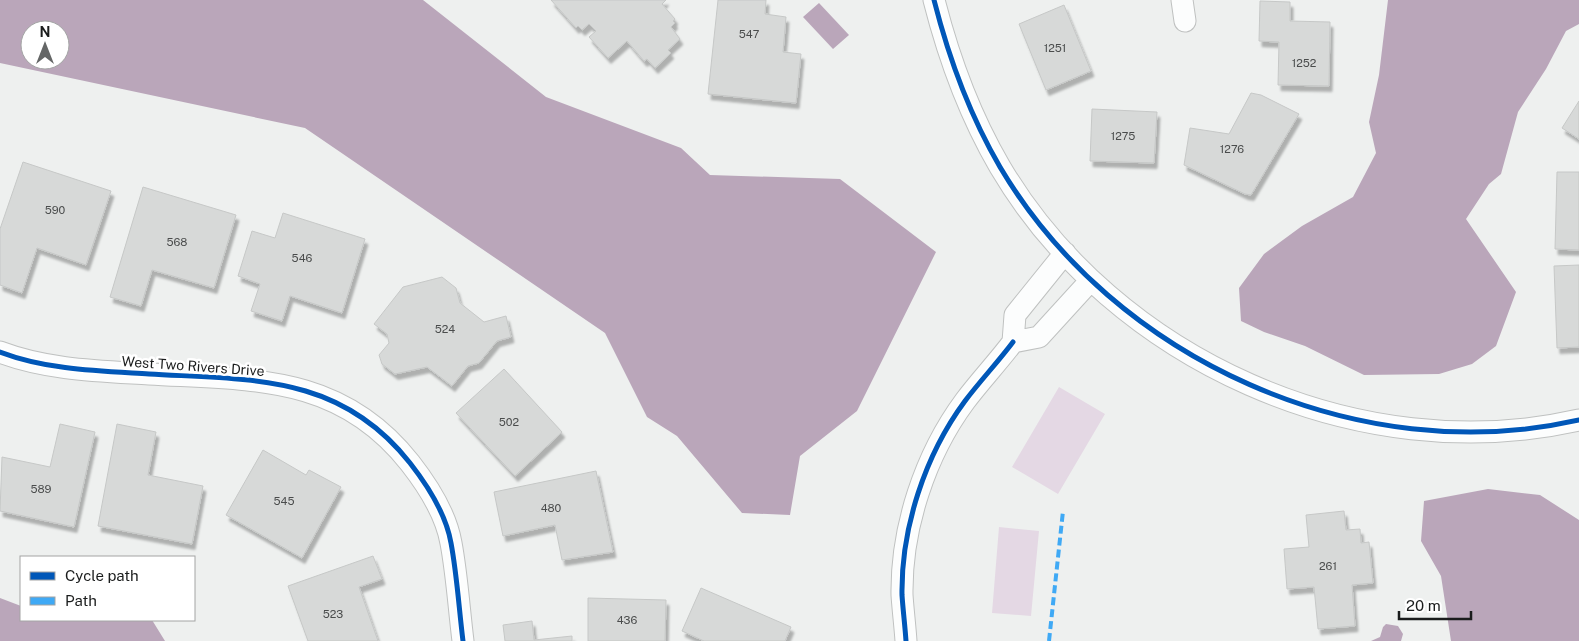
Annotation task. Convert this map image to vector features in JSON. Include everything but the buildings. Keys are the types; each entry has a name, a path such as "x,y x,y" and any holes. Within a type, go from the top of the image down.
{"street":[{"path":"934,0 955,74 982,135 1001,169 1065,253 1091,280 1151,329 1191,355 1251,386 1333,414 1379,424 1456,431 1533,428 1579,420"},
{"path":"1182,0 1185,21"},
{"path":"906,641 902,595 910,521 930,461 965,401 1013,342 1015,314 1065,253"},
{"path":"1013,342 1039,337 1091,280"},
{"name":"West Two Rivers Drive","path":"0,352 33,362 86,370 258,380 288,385 328,398 362,416 397,446 423,479 440,510 451,542 463,641"}],"shaded area":[{"path":"0,0 423,0 546,97 681,148 710,175 840,179 936,252 857,411 800,456 790,515 742,513 677,436 647,417 605,333 305,128 33,70 70,70 70,20 20,20 20,67 0,63"},
{"path":"1388,0 1579,0 1579,24 1566,31 1546,69 1518,112 1501,174 1489,184 1466,219 1516,292 1496,346 1472,364 1439,374 1364,375 1305,346 1264,332 1241,321 1239,288 1264,254 1302,226 1353,197 1376,153 1369,122 1379,75"},
{"path":"819,3 849,35 833,49 803,17"},
{"path":"1059,387 1105,414 1058,494 1012,467"},
{"path":"1488,489 1540,495 1579,520 1579,641 1451,641 1441,576 1421,541 1424,501"},
{"path":"999,527 1039,531 1031,616 992,613"},
{"path":"0,598 20,606 20,621 153,621 165,641 0,641"},
{"path":"1386,624 1398,626 1403,634 1401,641 1371,641 1380,637"}],"marked path":[{"path":"1049,641 1063,511"}],"cycle path":[{"path":"934,0 946,44 961,86 979,127 1000,167 1049,235 1108,295 1175,345 1250,385 1329,413 1412,429 1496,431 1579,420"},
{"path":"906,641 902,595 903,570 911,518 918,493 927,468 951,422 965,401 1013,342"},
{"path":"0,352 36,363 74,369 258,381 292,387 324,397 354,412 383,434 410,463 430,491 441,511 451,543 463,641"}]}
